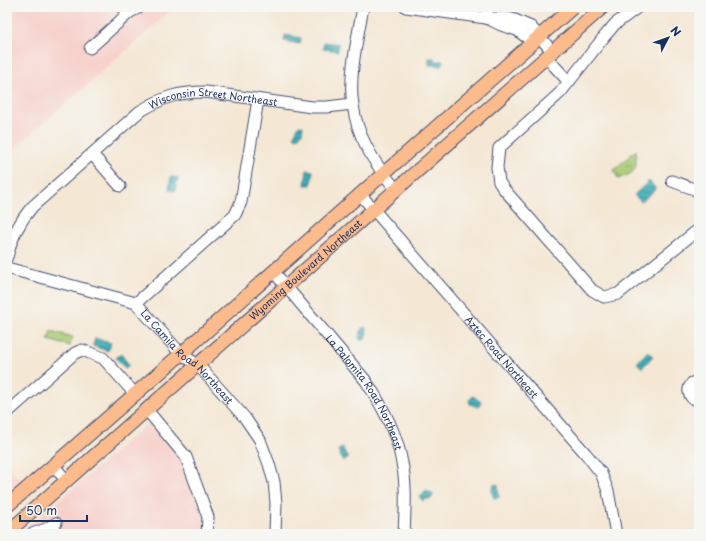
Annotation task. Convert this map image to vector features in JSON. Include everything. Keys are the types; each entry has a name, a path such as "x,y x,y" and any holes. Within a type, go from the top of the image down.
{"main road":[{"name":"Wyoming Boulevard Northeast","path":"7,506 573,7"},
{"name":"Wyoming Boulevard Northeast","path":"7,533 603,7"}],"street":[{"path":"363,7 353,72 352,104 356,122 364,142 382,174 396,189"},
{"path":"406,7 487,12 501,25 517,30 526,37 540,36 549,54 569,82"},
{"path":"638,7 616,24 560,93 499,148 497,167 499,182 592,290 604,297 618,294 699,229"},
{"path":"90,48 131,9"},
{"name":"Wisconsin Street Northeast","path":"7,257 24,216 32,207 139,112 156,101 172,95 192,92 206,92 312,107 352,104"},
{"path":"136,303 235,215 241,202 258,100"},
{"path":"92,154 120,186"},
{"path":"672,181 694,189 699,193"},
{"name":"Aztec Road Northeast","path":"360,194 581,448 601,473 608,490 616,534"},
{"name":"La Camila Road Northeast","path":"7,268 136,303 181,354 198,365 245,418 260,440 270,464 274,482 276,503 275,534"},
{"name":"La Palomita Road Northeast","path":"273,271 366,381 378,398 396,438 402,463 405,494 404,534"},
{"path":"7,413 74,353 82,350 103,358 135,394"},
{"path":"699,381 692,383 689,389 692,398 699,400"},
{"path":"147,410 186,457 208,517 207,534"},
{"path":"53,465 66,480"},
{"path":"32,534 46,529 56,523"}],"shaded area":[{"path":"7,7 175,7 7,155"},
{"path":"159,414 191,453 215,517 214,534 20,534"},
{"path":"7,464 23,483 7,497"}],"green space":[{"path":"636,150 636,166 632,172 618,179 614,170"},
{"path":"51,331 73,337 70,346 48,340"}],"water":[{"path":"285,35 301,38 300,44 284,41"},
{"path":"324,42 339,44 338,51 323,49"},
{"path":"429,58 435,58 435,61 443,61 442,66 429,65"},
{"path":"299,125 303,126 302,133 296,138 294,135"},
{"path":"307,170 313,171 311,185 305,185"},
{"path":"171,177 178,178 175,191 169,190"},
{"path":"649,181 656,189 641,202 634,195"},
{"path":"362,328 366,328 367,331 365,339 361,341 359,337"},
{"path":"95,338 111,343 108,351 93,346"},
{"path":"648,351 653,356 642,368 637,363"},
{"path":"121,354 129,365 125,368 116,358"},
{"path":"473,396 481,402 481,405 478,407 470,404 469,400"},
{"path":"343,448 348,459 343,461 338,450"},
{"path":"494,484 498,485 499,497 497,498 494,498 493,495 492,489"},
{"path":"425,491 432,493 433,496 431,499 426,499 423,501 420,496"}]}
